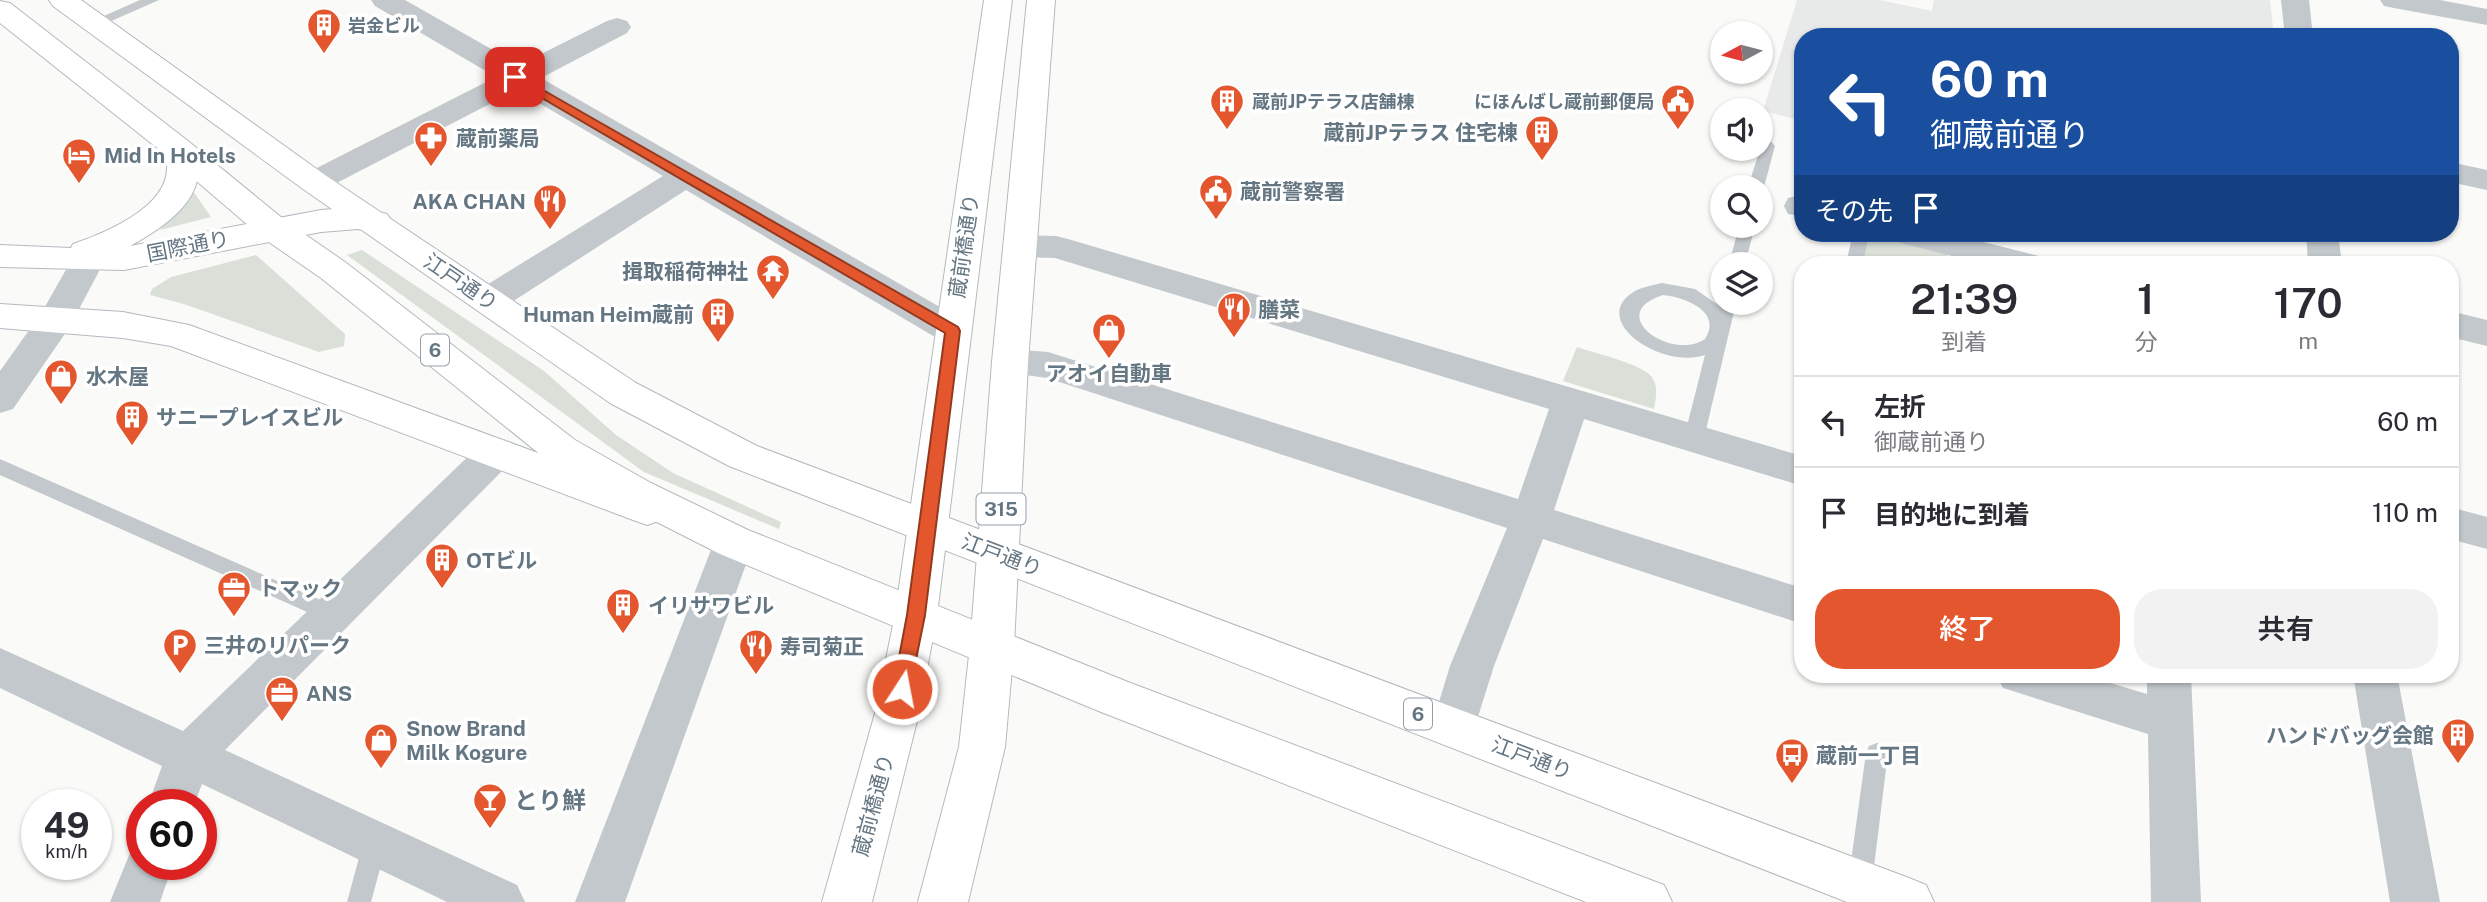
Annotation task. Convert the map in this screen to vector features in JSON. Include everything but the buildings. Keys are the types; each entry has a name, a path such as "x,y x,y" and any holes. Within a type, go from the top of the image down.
{"main road":[{"name":"江戸通り","path":"63,0 314,182 623,393 743,456 1909,902"},
{"name":"蔵前橋通り","path":"847,902 897,713 916,615 998,0"},
{"name":"315","path":"943,902 982,747 999,554 1010,362 1041,0"},
{"name":"6","path":"0,9 177,148 275,230 333,270 561,450 637,494 734,542 1112,696 1647,902"},
{"path":"74,260 120,238 145,223 165,206 179,190 186,174 185,160 177,148"},
{"name":"国際通り","path":"0,256 74,260 124,259 340,218 358,218 374,222"},
{"path":"0,316 123,325 176,334 734,542"}],"street":[{"path":"385,0 684,177 953,331"},
{"path":"2295,0 2298,28"},
{"path":"2394,0 2487,17"},
{"path":"314,182 617,27"},
{"path":"2459,174 2487,180"},
{"path":"489,300 684,177"},
{"path":"1940,242 1996,256"},
{"path":"1021,246 1056,247 1794,469"},
{"path":"0,399 56,319 74,260"},
{"path":"2459,326 2487,333"},
{"path":"1010,362 1048,365 1794,604"},
{"path":"1454,728 1472,666 1530,521 1571,401"},
{"path":"177,789 189,755 497,452"},
{"path":"2459,525 2487,533"},
{"path":"600,902 734,542"},
{"path":"0,668 500,902"},
{"path":"2047,683 2169,721"},
{"path":"2169,683 2176,902"},
{"path":"2377,683 2415,902"},
{"path":"135,902 143,880"}],"lane":[{"path":"95,23 152,0"},
{"path":"1708,382 1699,371 1637,335 1628,314 1637,297 1662,289 1710,298"},
{"path":"1663,350 1679,353 1707,347 1717,340 1720,330 1714,310 1691,294 1676,290"},
{"path":"1694,438 1724,315"},
{"path":"0,467 332,614"},
{"path":"1860,883 1878,753"},
{"path":"359,902 375,843"}],"shaded area":[{"path":"1797,0 1880,0 1932,11 1934,0 2270,0 2273,28 1794,28 1794,119 1773,114 1773,98 1767,98"},
{"path":"193,191 211,217 160,230"},
{"path":"1866,242 1916,242 1948,250 1948,256 1864,256"},
{"path":"362,250 544,371 616,435 673,473 781,522 779,529 644,472 347,255"},
{"path":"256,255 345,334 344,346 319,352 184,304 150,295 152,289 171,277"},
{"path":"1577,347 1645,371 1654,380 1656,388 1654,409 1563,381"}],"place":[{"name":"岩金ビル","path":"324,55"},
{"name":"蔵前JPテラス店舗棟","path":"1227,131"},
{"name":"にほんばし蔵前郵便局","path":"1678,131"},
{"name":"蔵前JPテラス 住宅棟","path":"1542,162"},
{"name":"蔵前薬局","path":"431,168"},
{"name":"Mid In Hotels","path":"79,185"},
{"name":"蔵前警察署","path":"1216,221"},
{"name":"AKA CHAN","path":"550,231"},
{"name":"揖取稲荷神社","path":"773,301"},
{"name":"膳菜","path":"1234,339"},
{"name":"Human Heim蔵前","path":"718,344"},
{"name":"アオイ自動車","path":"1109,360"},
{"name":"水木屋","path":"61,406"},
{"name":"サニープレイスビル","path":"132,447"},
{"name":"OTビル","path":"442,590"},
{"name":"トマック","path":"234,618"},
{"name":"イリサワビル","path":"623,635"},
{"name":"三井のリパーク","path":"180,675"},
{"name":"寿司菊正","path":"756,676"},
{"name":"ANS","path":"282,723"},
{"name":"ハンドバッグ会館","path":"2458,765"},
{"name":"Snow Brand Milk Kogure","path":"381,770"},
{"name":"蔵前一丁目","path":"1792,785"},
{"name":"とり鮮","path":"490,830"}],"route":[{"path":"515,77 953,331 916,615 902,689"}]}
